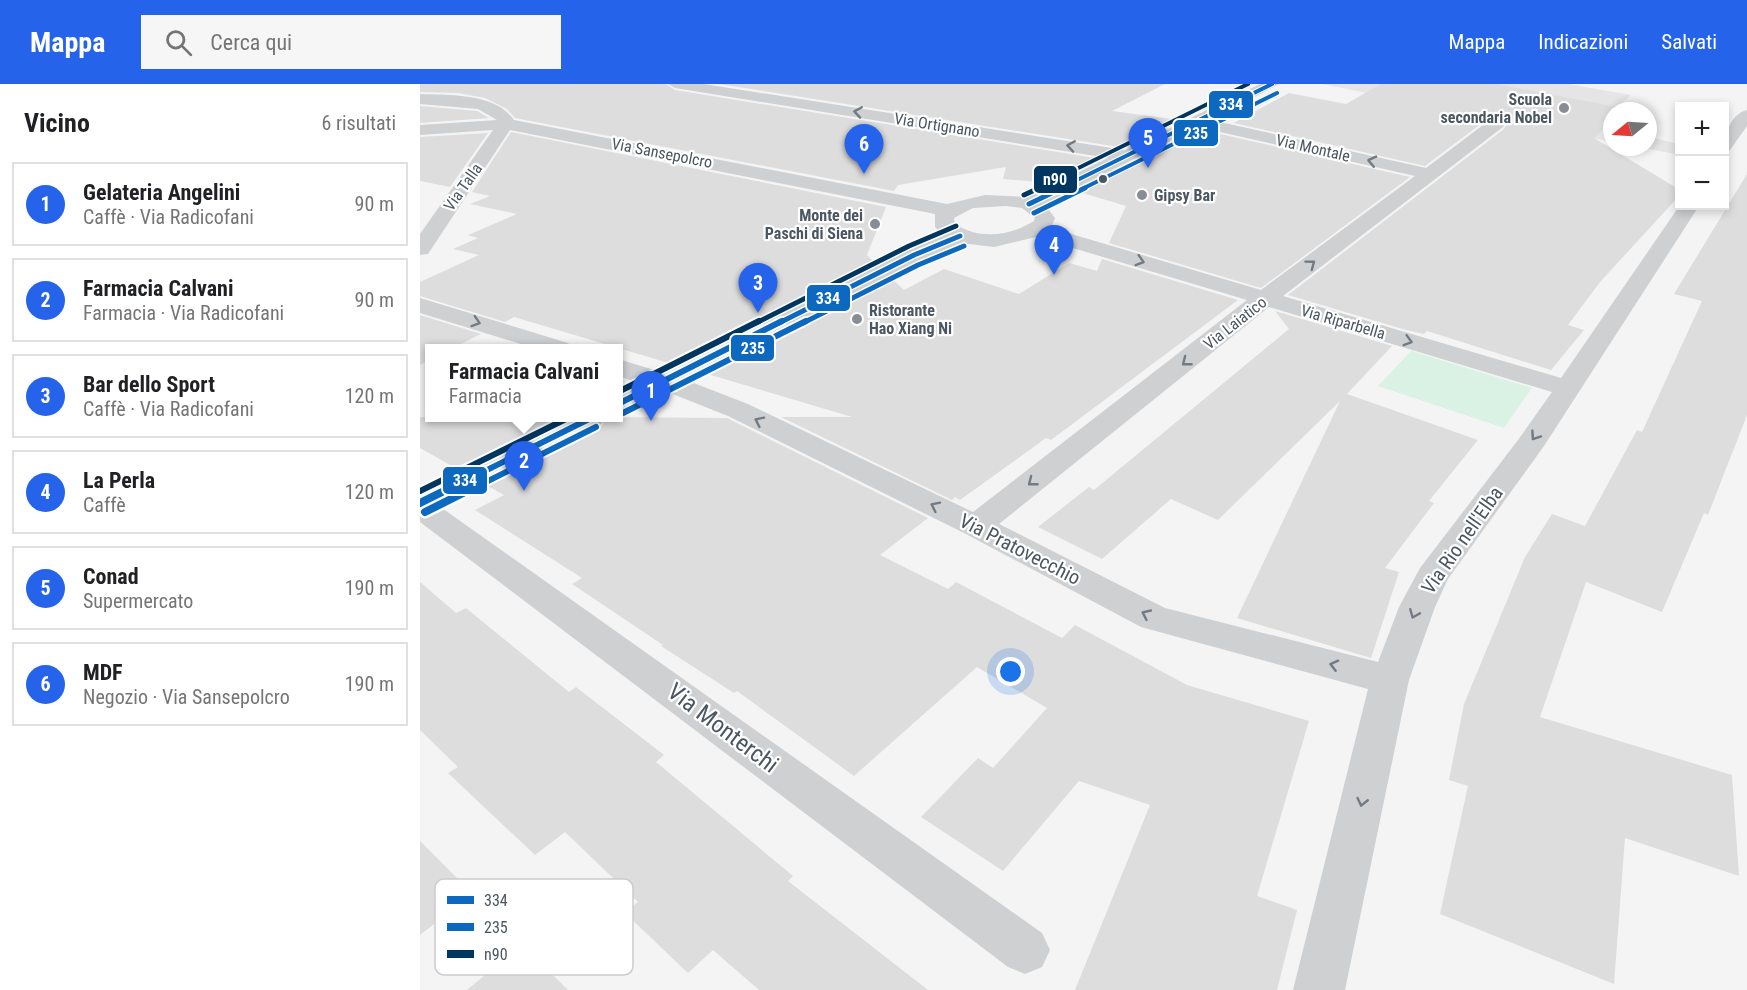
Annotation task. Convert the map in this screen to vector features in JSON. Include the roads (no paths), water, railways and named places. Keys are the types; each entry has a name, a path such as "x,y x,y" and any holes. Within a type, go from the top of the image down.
{"street":[{"name":"Via Ortignano","path":"675,84 1129,156"},
{"path":"1029,204 1272,84"},
{"path":"420,99 484,106 503,114 505,124"},
{"path":"1729,140 1747,115"},
{"name":"Via Montale","path":"1197,122 1429,174"},
{"name":"Via Laiatico","path":"976,526 1264,300 1497,123"},
{"name":"Via Sansepolcro","path":"420,130 505,124 551,131 950,211"},
{"name":"Via Talla","path":"420,249 505,124"},
{"path":"992,200 1029,204 1041,212 1045,218 1043,224 1025,235 993,240 960,236 951,232 943,222 950,211 975,201 992,200"},
{"name":"Via Rio nell'Elba","path":"1319,990 1390,680 1417,607 1432,576 1529,446 1686,210"},
{"name":"Via Riparbella","path":"1035,230 1264,300 1568,388"},
{"path":"623,401 914,255 960,236"},
{"path":"422,307 546,344"},
{"name":"Via Pratovecchio","path":"623,369 663,381 738,410 976,526 1154,618 1390,680"},
{"path":"420,505 581,422"},
{"name":"Via Monterchi","path":"420,505 711,718 873,841 1025,950"}],"place":[{"name":"Scuola secondaria Nobel","path":"1564,108"},
{"name":"Conad","path":"1148,168"},
{"name":"MDF","path":"864,174"},
{"name":"Gipsy Bar","path":"1142,195"},
{"name":"Monte dei Paschi di Siena","path":"875,224"},
{"name":"La Perla","path":"1054,275"},
{"name":"Bar dello Sport","path":"758,313"},
{"name":"Ristorante Hao Xiang Ni","path":"857,319"},
{"name":"Gelateria Angelini","path":"651,421"},
{"name":"Farmacia Calvani","path":"524,491"}]}
